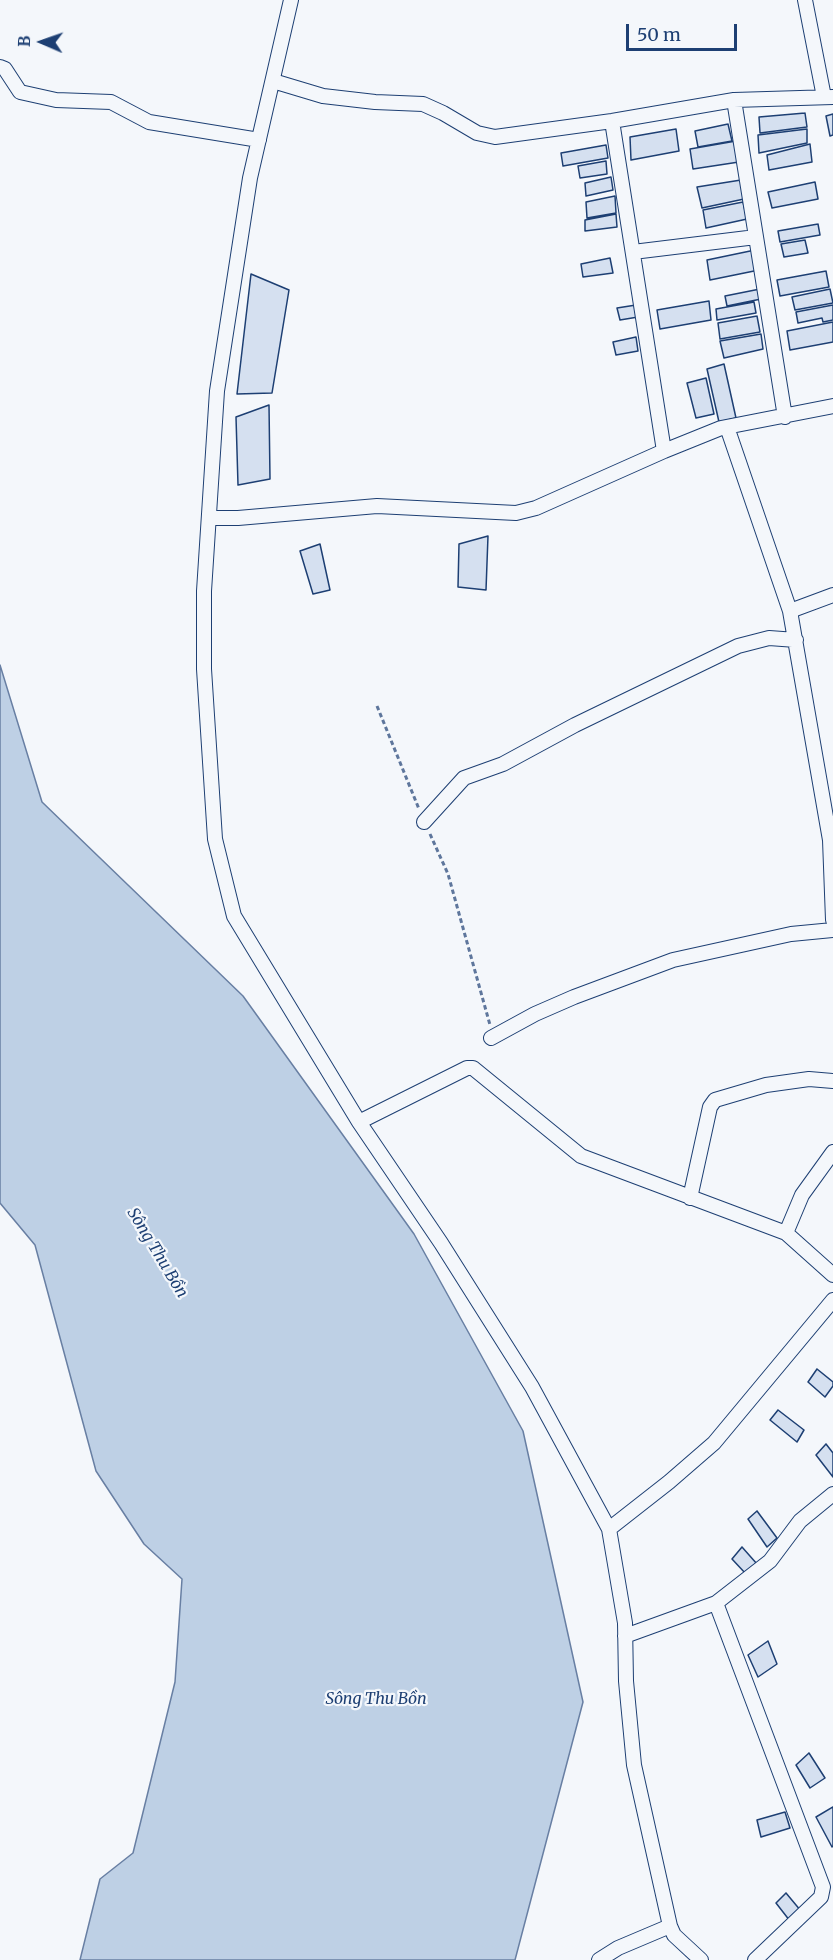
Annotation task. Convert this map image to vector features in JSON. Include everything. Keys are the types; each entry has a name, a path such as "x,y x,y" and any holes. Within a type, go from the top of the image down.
{"street":[{"path":"291,0 250,178 217,391 204,591 204,669 215,839 234,916 359,1122 441,1243 532,1387 609,1529 625,1623 626,1681 634,1765 670,1926 674,1935 701,1960"},
{"path":"273,81 324,96 375,102 423,104 477,133 495,137 612,121 734,100 829,97 805,0"},
{"path":"0,67 5,69 20,92 56,100 111,102 149,122 259,140"},
{"path":"734,100 785,417"},
{"path":"612,121 664,451"},
{"path":"633,252 756,237"},
{"path":"210,518 238,518 377,506 516,513 536,508 664,451 727,427 833,406"},
{"path":"727,427 790,611 826,783 833,920"},
{"path":"790,611 833,595"},
{"path":"424,822 464,778 502,764 575,725 738,646 769,638 796,640"},
{"path":"491,1038 535,1014 574,997 673,960 791,934 833,930"},
{"path":"359,1122 467,1068 473,1068 581,1156 786,1233 833,1275"},
{"path":"690,1198 710,1107 715,1100 766,1085 809,1079 833,1080"},
{"path":"786,1233 802,1195 833,1152"},
{"path":"609,1529 714,1443 833,1300"},
{"path":"626,1636 716,1603 770,1561 800,1521 833,1494"},
{"path":"716,1603 823,1887 821,1897 755,1960"},
{"path":"599,1960 618,1948 670,1926"}],"path":[{"path":"377,706 409,789 448,874 491,1029 491,1038"}],"water":[{"name":"Sông Thu Bồn","path":"0,665 42,802 243,996 414,1234 523,1431 583,1702 515,1960 80,1960 100,1879 133,1853 175,1682 182,1579 144,1544 96,1471 35,1245 0,1203"}],"building":[{"path":"805,113 807,127 760,133 759,117"},
{"path":"833,114 833,135 830,136 826,116"},
{"path":"728,124 732,141 698,147 695,131"},
{"path":"676,129 679,151 631,160 630,137"},
{"path":"807,129 807,143 759,153 758,135"},
{"path":"736,141 739,162 693,169 690,149"},
{"path":"810,144 812,162 769,170 767,155"},
{"path":"606,145 608,158 563,166 561,153"},
{"path":"606,161 607,174 580,178 578,166"},
{"path":"611,177 613,190 586,196 585,183"},
{"path":"741,180 744,199 702,208 697,187"},
{"path":"815,182 818,199 772,208 768,192"},
{"path":"615,196 616,213 587,218 586,202"},
{"path":"743,202 747,219 706,228 703,210"},
{"path":"616,214 617,227 585,231 585,220"},
{"path":"818,224 820,235 780,242 778,231"},
{"path":"805,240 808,253 784,257 781,244"},
{"path":"755,250 759,270 710,280 707,260"},
{"path":"610,258 613,273 583,277 581,264"},
{"path":"826,271 829,287 780,296 777,280"},
{"path":"251,274 289,290 272,393 237,394"},
{"path":"760,289 761,299 727,306 725,296"},
{"path":"830,289 833,303 795,310 792,297"},
{"path":"709,301 711,320 660,329 657,310"},
{"path":"754,302 756,313 717,320 716,309"},
{"path":"636,305 638,317 620,320 617,308"},
{"path":"833,305 833,320 823,322 822,318 798,323 796,312"},
{"path":"757,316 760,332 720,339 718,323"},
{"path":"833,322 833,342 790,350 787,331"},
{"path":"761,334 763,349 724,358 720,341"},
{"path":"636,337 638,351 616,355 613,342"},
{"path":"724,364 736,418 719,422 707,369"},
{"path":"706,378 714,414 696,418 687,383"},
{"path":"269,405 270,479 238,485 236,417"},
{"path":"488,536 486,590 458,587 459,544"},
{"path":"320,544 330,590 313,594 300,551"},
{"path":"817,1369 833,1382 833,1386 825,1397 808,1382"},
{"path":"778,1410 804,1430 797,1442 770,1420"},
{"path":"826,1444 833,1453 833,1477 816,1455"},
{"path":"757,1511 777,1538 767,1547 748,1519"},
{"path":"742,1547 757,1564 746,1574 732,1559"},
{"path":"768,1641 777,1664 758,1677 748,1655"},
{"path":"809,1753 825,1778 810,1788 796,1765"},
{"path":"833,1807 833,1846 832,1847 816,1817"},
{"path":"785,1812 790,1828 761,1837 757,1820"},
{"path":"786,1893 801,1911 790,1921 776,1903"}]}
